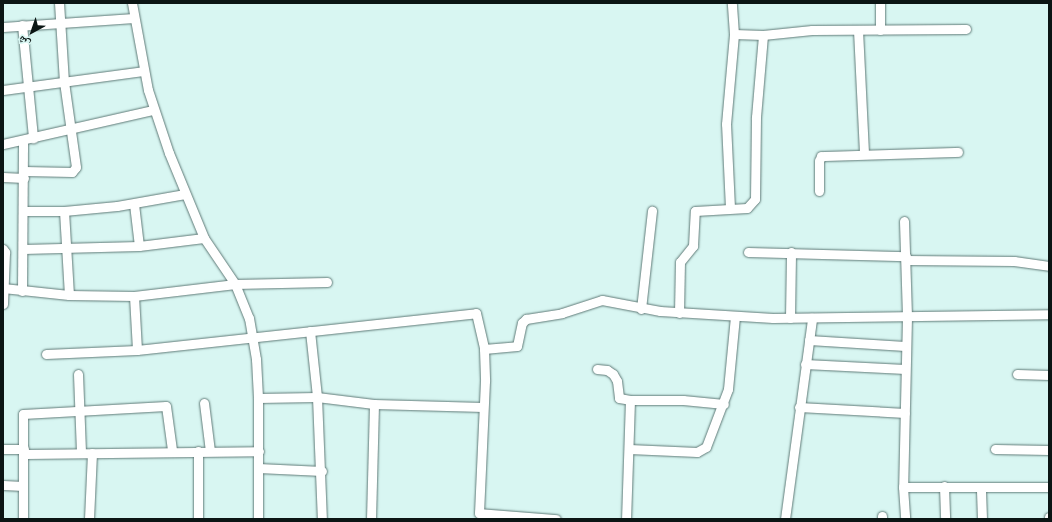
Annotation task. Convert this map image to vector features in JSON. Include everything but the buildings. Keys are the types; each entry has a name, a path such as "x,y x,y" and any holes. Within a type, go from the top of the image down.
{"street":[{"path":"3,177 75,170 64,82 59,3"},
{"path":"132,3 143,71 153,110 185,194 204,238 235,284 249,318 253,338 258,398 258,519"},
{"path":"730,208 726,111 734,34 732,3"},
{"path":"880,3 880,30"},
{"path":"3,27 134,18"},
{"path":"22,25 34,138"},
{"path":"734,34 763,35 812,30 966,29"},
{"path":"858,30 864,154"},
{"path":"679,313 680,262 693,246 694,212 697,209 748,208 754,199 756,117 763,35"},
{"path":"3,90 143,71"},
{"path":"3,144 153,110"},
{"path":"22,291 24,174 23,140"},
{"path":"818,191 818,161 821,156 958,152"},
{"path":"23,210 64,211 134,204 185,194"},
{"path":"134,204 139,246"},
{"path":"64,211 69,295"},
{"path":"641,309 652,212"},
{"path":"904,221 908,317 905,346 903,487 905,519"},
{"path":"23,249 66,250 139,246 204,238"},
{"path":"3,249 5,252 3,304"},
{"path":"748,252 791,252 906,258 1014,261 1049,266"},
{"path":"790,318 791,252"},
{"path":"4,288 69,295 134,296 235,284 327,282"},
{"path":"134,296 137,350"},
{"path":"484,349 517,346 522,323 526,319 562,313 602,300 641,309 679,313 790,318 1049,314"},
{"path":"46,354 137,350 472,312 476,313 480,319 484,349 479,513 556,519"},
{"path":"630,449 701,451 706,447 724,404 730,374 735,316"},
{"path":"785,519 812,318"},
{"path":"310,331 317,397 322,471 322,519"},
{"path":"808,340 905,346"},
{"path":"805,364 905,369"},
{"path":"597,369 607,370 613,374 617,381 619,398 630,400 683,400 724,404"},
{"path":"78,374 78,412 81,453"},
{"path":"1017,374 1049,375"},
{"path":"258,398 317,397 374,404 483,407"},
{"path":"626,519 630,449 630,400"},
{"path":"204,403 210,451"},
{"path":"371,519 374,404"},
{"path":"23,519 23,414 166,406 172,450"},
{"path":"800,407 905,413"},
{"path":"3,448 24,451 81,453 172,450 259,451"},
{"path":"995,449 1049,450"},
{"path":"198,451 198,519"},
{"path":"89,519 92,453"},
{"path":"258,468 322,471"},
{"path":"3,485 24,486"},
{"path":"944,486 945,519"},
{"path":"981,486 982,519"},
{"path":"903,487 1049,487"}]}
